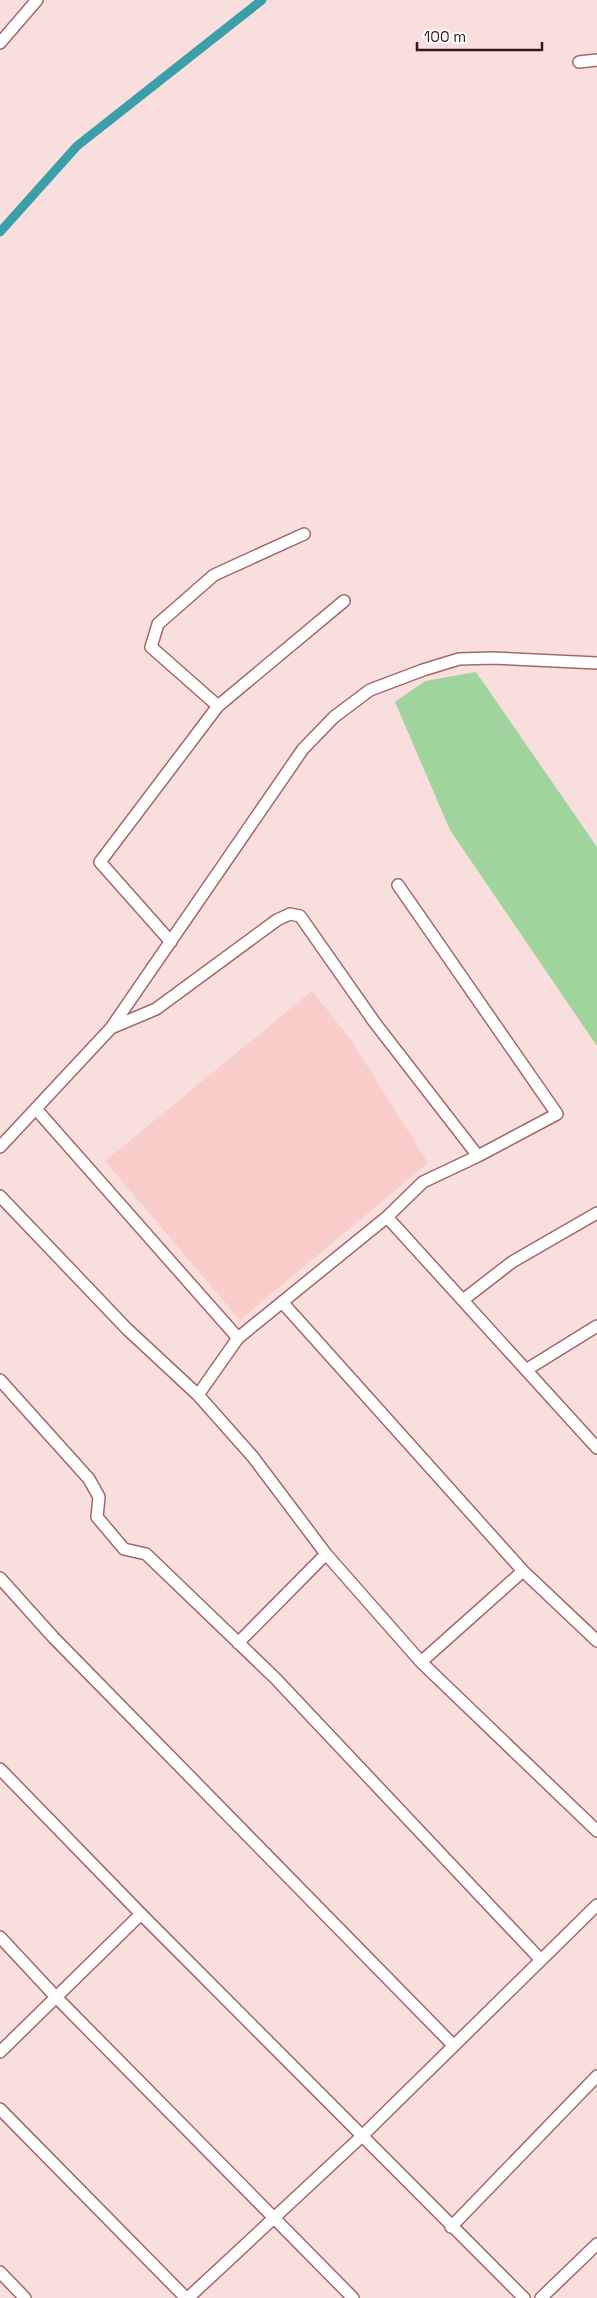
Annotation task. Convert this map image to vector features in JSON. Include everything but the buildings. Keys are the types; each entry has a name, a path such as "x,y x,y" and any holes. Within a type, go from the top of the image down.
{"street":[{"path":"0,44 37,0"},
{"path":"579,62 597,60"},
{"path":"218,706 150,647 158,624 214,575 304,534"},
{"path":"170,942 100,862 218,706 344,601"},
{"path":"0,1147 111,1028 303,748 334,717 370,690 458,659 492,658 597,663"},
{"path":"198,1395 238,1338 387,1217 423,1182 478,1156 557,1114 398,885"},
{"path":"111,1028 156,1009 277,920 290,914 300,916 375,1023 478,1156"},
{"path":"36,1109 238,1338"},
{"path":"0,1196 127,1329 198,1395 253,1457 326,1554 421,1662 597,1831"},
{"path":"462,1300 512,1262 597,1213"},
{"path":"387,1217 595,1443"},
{"path":"282,1302 523,1570 597,1640"},
{"path":"526,1370 597,1326"},
{"path":"0,1380 89,1479 99,1497 97,1517 124,1549 146,1554 275,1678 540,1960"},
{"path":"238,1643 326,1554"},
{"path":"421,1662 523,1570"},
{"path":"0,1578 60,1644 453,2045"},
{"path":"0,1768 141,1914 451,2227 524,2298"},
{"path":"0,2109 187,2298 362,2136 597,1905"},
{"path":"0,2052 141,1914"},
{"path":"0,1937 56,1997 353,2298"},
{"path":"451,2227 597,2076"},
{"path":"541,2298 597,2244"},
{"path":"0,2272 25,2298"}],"shaded area":[{"path":"312,991 351,1040 428,1163 240,1320 105,1161"}],"green space":[{"path":"476,672 597,847 597,1046 450,830 395,702 425,681"}],"waterway":[{"path":"0,232 77,146 262,0"}]}
